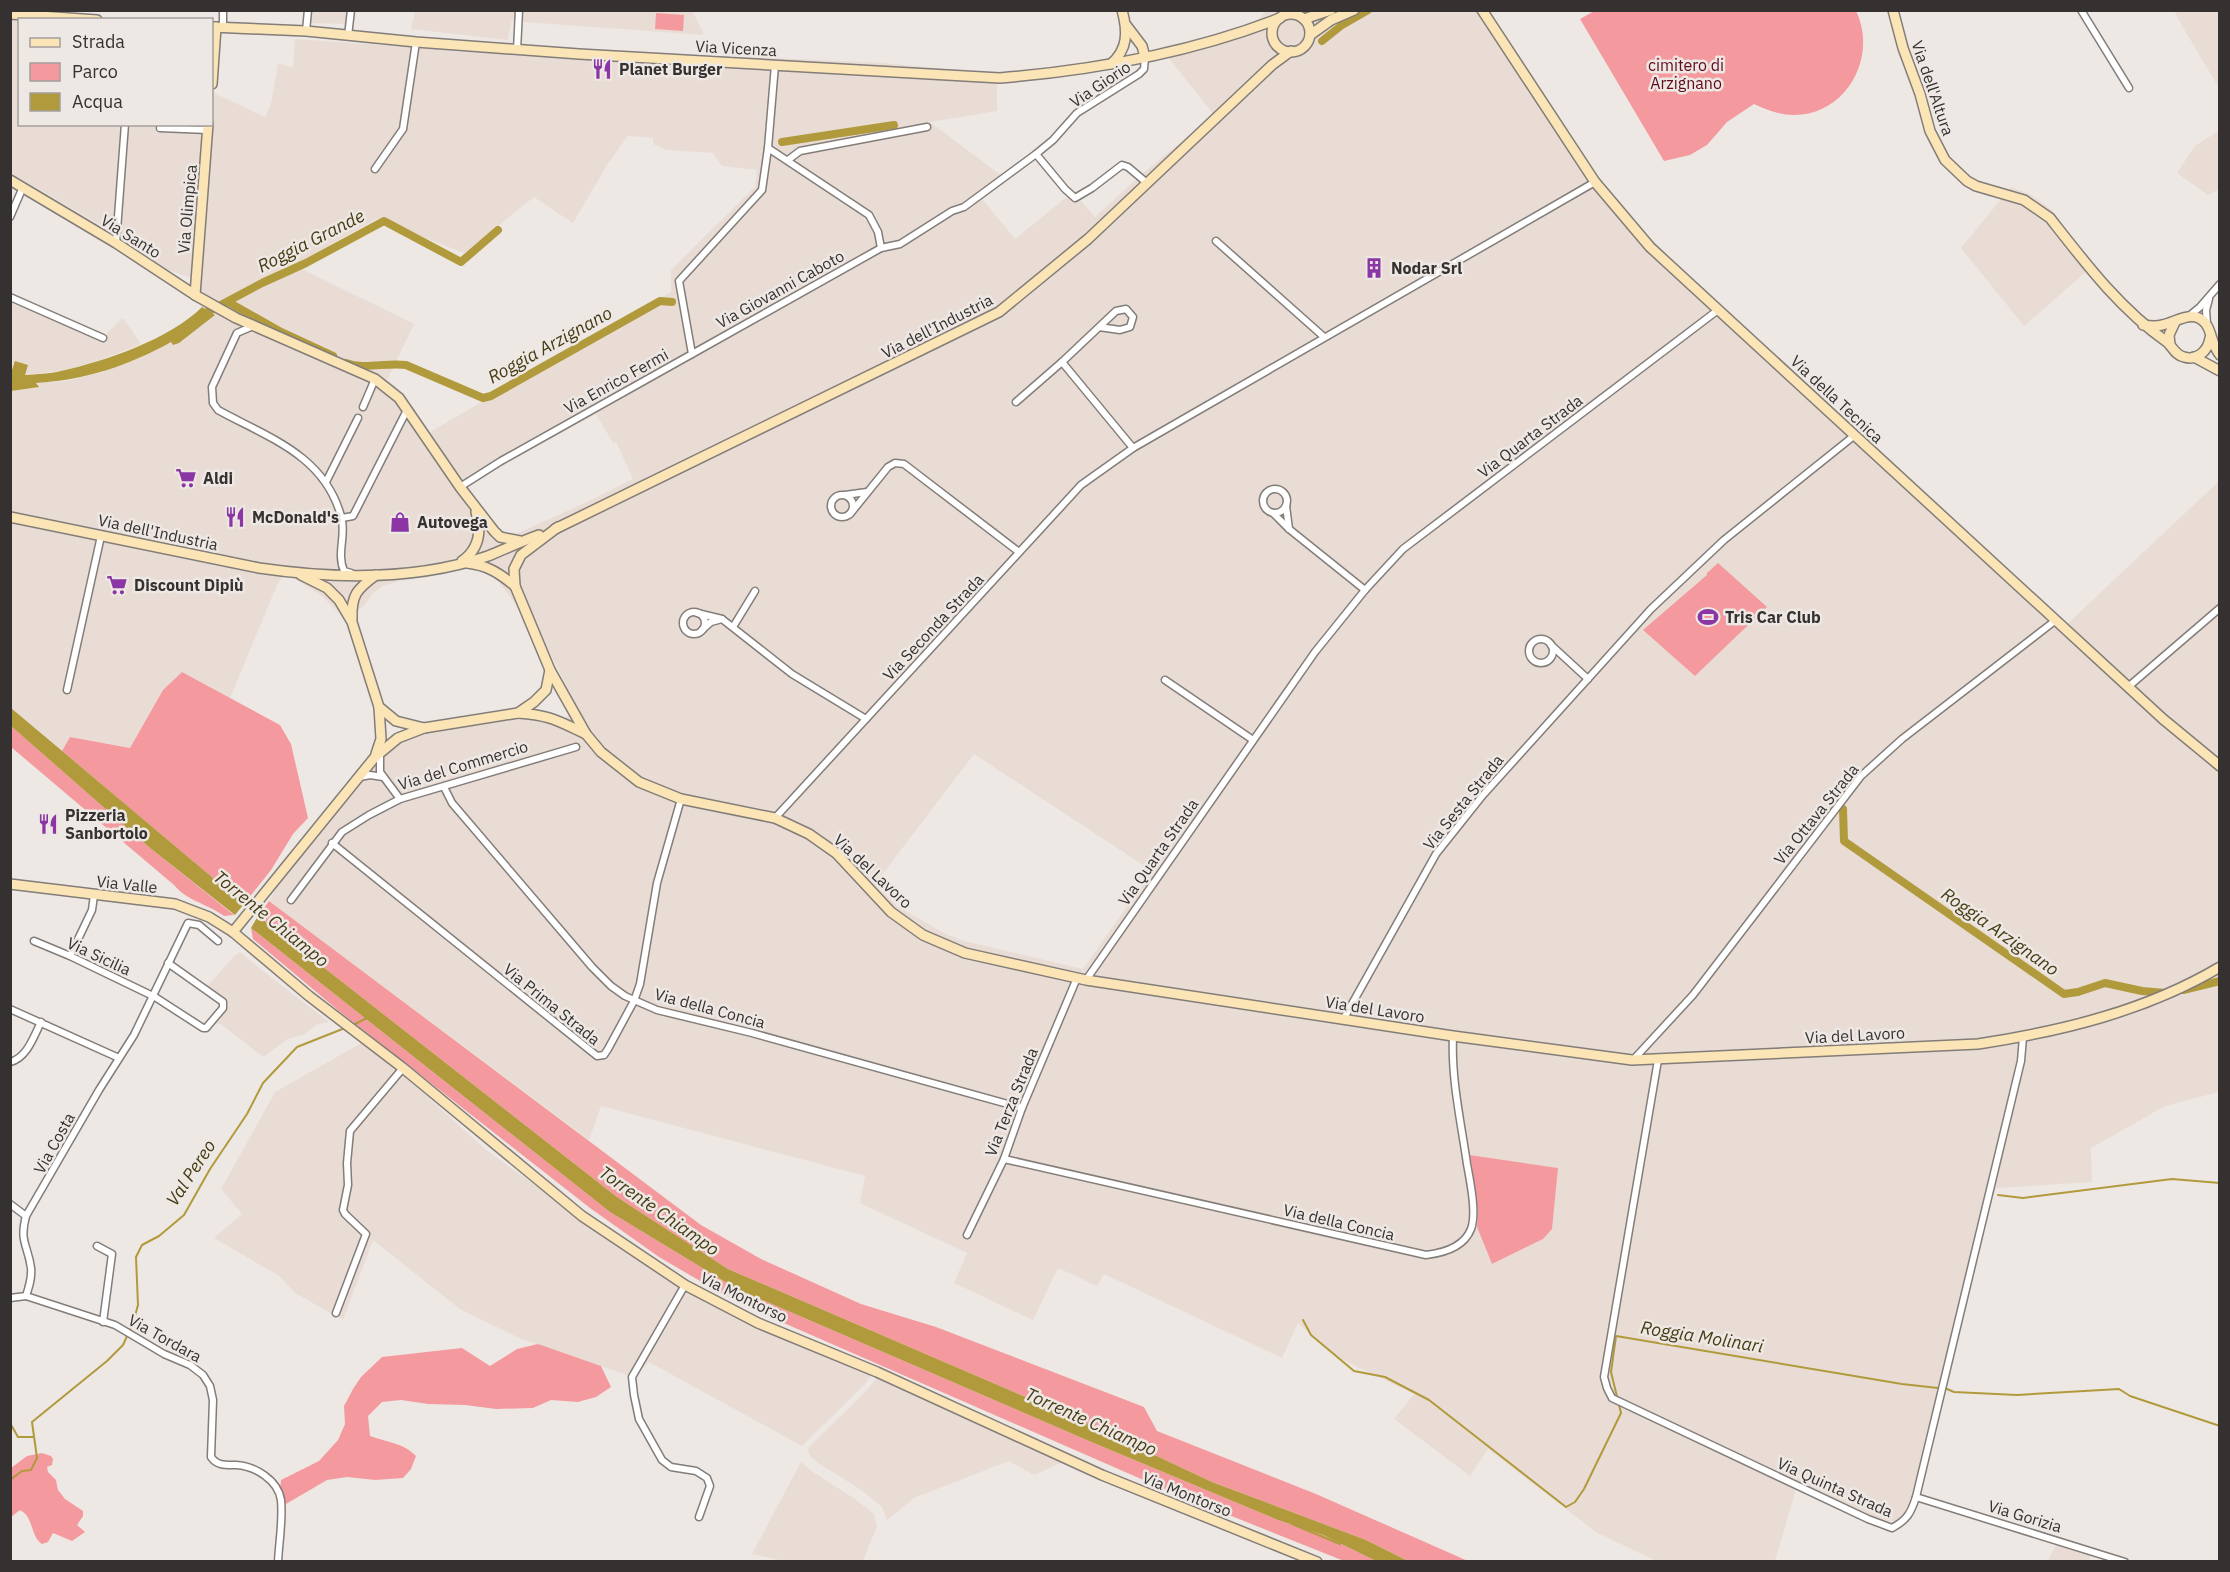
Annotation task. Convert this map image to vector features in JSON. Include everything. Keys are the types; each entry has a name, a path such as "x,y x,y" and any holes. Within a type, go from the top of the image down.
{"street":[{"path":"213,62 217,27 223,10"},
{"path":"306,32 308,10"},
{"path":"348,36 351,10"},
{"path":"517,50 519,10"},
{"path":"1122,10 1126,25 1125,47 1130,60"},
{"name":"Via Vicenza","path":"217,27 306,32 517,50 1000,78 1054,74 1111,64 1245,32 1290,14 1304,19 1331,10"},
{"path":"1310,35 1330,20 1354,10"},
{"name":"Via della Tecnica","path":"1482,10 1595,182 1650,247 2128,687 2220,766"},
{"name":"Via dell'Altura","path":"1893,10 1930,131 1945,160 1958,174 1976,186 2024,201 2050,218 2092,273 2143,325 2180,355 2194,357 2220,371"},
{"path":"2081,10 2129,88"},
{"path":"10,14 83,14"},
{"path":"1272,65 1276,43 1273,29 1280,18"},
{"path":"1291,51 1304,47 1310,35 1310,29 1304,19"},
{"path":"1126,25 1142,46 1145,57"},
{"name":"Via Vicenza","path":"1245,32 1259,32 1267,35 1286,51 1291,51"},
{"path":"375,169 403,129 416,42"},
{"path":"1111,64 1125,47"},
{"name":"Via dell'Industria","path":"10,517 259,568 299,574 376,575 420,572 486,556 558,527 999,312 1088,239 1272,65 1291,51"},
{"name":"Via Giorio","path":"964,207 1053,140 1077,113 1139,74 1144,69 1145,57"},
{"name":"Via Enrico Fermi","path":"460,487 501,461 692,354 679,281 762,190 775,64"},
{"path":"116,243 125,126"},
{"path":"160,128 208,128"},
{"name":"Via Olimpica","path":"195,295 208,128"},
{"path":"788,160 800,151 927,128"},
{"path":"768,148 869,215 878,232 881,248"},
{"path":"1036,154 1065,189 1076,198 1122,165 1128,167 1147,183"},
{"name":"Via Santo","path":"10,180 236,318 375,379 399,398 460,487 500,537 524,541"},
{"name":"Via Seconda Strada","path":"775,818 1082,485 1133,448 1595,182"},
{"path":"10,217 23,187"},
{"name":"Via Giovanni Caboto","path":"692,354 881,248 900,244 952,211 964,207"},
{"path":"1216,241 1324,337"},
{"path":"2143,325 2158,326 2188,316 2220,284"},
{"path":"2210,296 2206,310 2207,326 2210,338 2220,355"},
{"path":"10,297 103,338"},
{"path":"1016,402 1062,362 1099,327 1119,309 1126,309 1133,317 1132,324 1127,329 1099,327"},
{"name":"Via Quarta Strada","path":"1082,979 1315,652 1365,590 1403,549 1718,310"},
{"path":"2188,316 2201,319 2207,326"},
{"path":"236,318 239,326 212,387 213,402 218,410 300,455 316,469 326,482 342,518 344,532 341,564 344,571 360,575"},
{"path":"2170,345 2169,335 2175,322"},
{"path":"237,333 254,326"},
{"path":"2194,357 2205,350 2210,338"},
{"path":"1062,362 1133,448"},
{"path":"363,407 375,379"},
{"path":"342,518 353,516 407,411"},
{"path":"326,482 358,418"},
{"name":"Via Sesta Strada","path":"1343,1020 1436,854 1483,795 1651,609 1724,540 1855,435"},
{"path":"868,492 843,495 833,500 833,511 841,517 850,514 868,492 888,467 904,464 1019,552"},
{"path":"1289,529 1285,495 1278,490 1270,490 1263,502 1266,509 1273,513 1289,529 1365,590"},
{"path":"843,495 852,501 853,507 850,514"},
{"path":"1273,513 1280,512 1286,506"},
{"path":"459,563 476,548 480,528 475,507"},
{"name":"Via dell'Industria","path":"515,586 514,569 520,555 558,527"},
{"path":"67,690 101,536"},
{"name":"Via dell'Industria","path":"459,563 482,565 515,586"},
{"name":"Via dell'Industria","path":"299,574 327,588 339,600 352,622 379,707 381,739 377,755"},
{"name":"Via dell'Industria","path":"352,622 351,602 360,587 376,575"},
{"path":"233,932 357,777 377,755 398,738 424,728 518,713 546,690 550,670 515,586"},
{"path":"733,627 756,591"},
{"path":"2128,687 2220,608"},
{"path":"722,619 711,622 695,634 688,632 683,624 687,614 697,613 722,619 792,674 866,719"},
{"path":"697,613 704,621 701,630"},
{"name":"Via Ottava Strada","path":"1632,1060 1693,995 1861,776 1902,739 2056,620"},
{"path":"1565,658 1535,662 1530,656 1529,649 1533,642 1540,640 1551,645 1588,679"},
{"path":"1546,662 1552,656 1551,645"},
{"name":"Via del Lavoro","path":"550,670 586,734 615,764 639,782 681,799 775,818 809,834 837,853 891,912 923,935 965,953 1082,979 1591,1056 1658,1060 1978,1044 2023,1037 2077,1025 2122,1011 2171,992 2220,967"},
{"path":"1165,680 1253,740"},
{"path":"379,707 396,722 424,728"},
{"name":"Via del Lavoro","path":"518,713 554,718 586,734"},
{"name":"Via del Commercio","path":"291,900 332,843 342,832 369,814 400,799 576,747"},
{"path":"377,755 383,777 400,799"},
{"path":"357,777 370,775 383,777"},
{"name":"Via della Concia","path":"444,787 452,803 592,967 611,986 634,1001 657,1010 763,1036 1022,1108"},
{"name":"Via Prima Strada","path":"332,843 597,1056 604,1055 608,1049 634,1001 640,984 657,884 681,799"},
{"name":"Via Valle","path":"10,884 175,904 209,917 233,932"},
{"path":"70,956 92,910 94,895"},
{"name":"Via Costa","path":"26,1296 31,1270 22,1237 27,1216 119,1058 135,1035 188,923 199,926 218,941"},
{"name":"Via Montorso","path":"233,932 582,1216 685,1285 758,1323 887,1377 1102,1475 1317,1562"},
{"name":"Via Sicilia","path":"34,941 152,996"},
{"path":"152,996 202,1028 209,1026 223,1008 223,1002 168,963"},
{"name":"Via Terza Strada","path":"967,1235 1004,1159 1022,1108 1082,979"},
{"path":"10,1009 119,1058"},
{"path":"10,1062 18,1060 22,1055 33,1040 41,1022"},
{"name":"Via della Concia","path":"1004,1159 1426,1255 1443,1254 1465,1239 1472,1228 1471,1189 1452,1062 1453,1036"},
{"name":"Via Quinta Strada","path":"1658,1060 1604,1377 1612,1398 1868,1519 1892,1528 1904,1522 1908,1517 1916,1497 2021,1060 2023,1037"},
{"path":"336,1313 366,1234 343,1210 348,1185 347,1163 350,1131 402,1068"},
{"path":"10,1204 27,1216"},
{"path":"97,1246 112,1254 103,1322"},
{"path":"685,1285 632,1377 633,1395 639,1419 662,1460 671,1467 696,1471 707,1478 710,1486 699,1517"},
{"path":"10,1298 26,1296"},
{"name":"Via Tordara","path":"26,1296 115,1325 164,1354 190,1365 203,1375 210,1386 213,1400 211,1457 222,1465 243,1466 256,1470 268,1478 281,1499 278,1562"},
{"name":"Via Gorizia","path":"1916,1497 2125,1562"}],"shaded area":[{"path":"692,10 704,35 511,21 508,40 411,29 415,11"},
{"path":"309,11 354,11 353,24 310,23"},
{"path":"1265,11 1492,11 1493,19 1593,172 1625,212 1678,266 2064,627 2219,481 2219,1092 2165,1106 2091,1148 2092,1182 1996,1188 1964,1282 1915,1487 1905,1514 1896,1521 1883,1521 1798,1482 1775,1561 1656,1561 1596,1532 1488,1449 1470,1476 1394,1419 1414,1394 1339,1358 1298,1323 1282,1358 1104,1274 1097,1286 1058,1268 1033,1320 954,1283 967,1253 860,1203 865,1176 601,1106 589,1140 269,901 303,842 394,742 427,731 531,718 555,721 579,712 542,637 493,575 458,562 383,586 373,593 363,607 342,616 322,596 285,573 277,585 230,698 182,672 163,690 130,748 70,737 62,751 11,708 10,391 38,387 35,383 66,381 103,372 137,359 171,342 173,345 179,343 214,315 202,307 191,278 166,269 114,233 11,173 11,18 18,19 18,126 213,126 213,92 265,117 271,104 278,63 293,68 295,39 459,52 750,57 884,63 997,74 997,111 930,122 1002,176 979,195 1015,239 1073,192 1095,217 1142,174 1214,115 1160,47 1254,26","holes":["628,136 653,138 653,144 666,150 713,153 722,166 757,170 755,187 671,270 671,292 430,432 395,385 387,380 414,324 294,265 376,219 464,253 534,197 573,223 607,165","596,414 613,443 616,442 633,479 518,533 505,532 480,510 466,486","974,754 1152,871 1083,969 964,941 944,933 897,906 875,884","1470,1155 1558,1168 1543,1239 1492,1264 1477,1227 1478,1210"]},
{"path":"2174,11 2219,11 2219,88 2184,29"},
{"path":"2219,131 2219,190 2208,195 2177,173 2195,146"},
{"path":"2011,187 2031,195 2052,210 2094,265 2024,326 1961,248"},
{"path":"11,303 104,339 107,333 123,318 141,344 100,360 62,371 24,375 15,361 11,373"},
{"path":"240,952 329,1022 316,1025 305,1034 288,1039 263,1057 221,1024 216,1024 230,1004 208,986"},
{"path":"365,1041 485,1149 649,1268 675,1283 872,1374 866,1383 802,1446 649,1362 633,1377 519,1338 460,1309 373,1240 343,1320 295,1293 279,1276 214,1238 242,1214 221,1189 275,1092"},
{"path":"877,1377 1065,1461 1034,1475 1009,1461 914,1498 887,1520 882,1507 861,1490 818,1463 808,1451 809,1447 868,1389"},
{"path":"801,1462 874,1514 877,1526 863,1561 784,1561 752,1554"},
{"path":"2058,1542 2094,1552 2088,1561 2047,1562"}],"green space":[{"name":"cimitero di Arzignano","path":"1596,10 1856,11 1862,28 1863,46 1860,64 1843,94 1829,105 1813,112 1794,115 1773,112 1754,104 1727,122 1707,145 1690,155 1664,161 1580,19"},
{"path":"656,13 684,15 683,31 655,29"},
{"name":"Tris Car Club","path":"1718,563 1767,607 1695,676 1643,630"},
{"path":"182,672 280,725 291,744 308,818 293,834 271,870 244,904 62,751 70,737 130,748 163,690"},
{"path":"11,726 150,848 234,915 224,916 179,890 11,747"},
{"path":"269,901 701,1225 761,1259 861,1304 936,1327 1144,1407 1157,1431 1316,1494 1468,1561 1408,1561 1366,1540 1212,1482 1093,1426 728,1269 617,1197 258,916"},
{"path":"251,928 610,1212 737,1289 1096,1444 1278,1520 1323,1535 1376,1561 1344,1561 1164,1489 761,1313 712,1288 659,1257 590,1208 339,1011 253,939"},
{"path":"1470,1155 1558,1168 1552,1229 1543,1239 1492,1264 1477,1227 1478,1210"},
{"path":"538,1344 601,1366 611,1387 596,1397 578,1402 551,1400 533,1408 496,1409 401,1400 382,1402 368,1416 370,1436 400,1446 416,1456 411,1469 403,1478 375,1480 347,1477 327,1480 286,1504 280,1491 281,1480 319,1461 338,1440 345,1424 344,1406 353,1389 361,1377 382,1357 462,1348 490,1366 517,1349"},
{"path":"42,1453 53,1459 52,1465 47,1467 48,1472 56,1480 58,1490 65,1499 83,1511 83,1516 77,1525 85,1532 72,1541 53,1533 48,1542 42,1544 35,1536 28,1517 24,1513 20,1510 11,1517 11,1468 27,1456"}],"water":[{"path":"202,307 215,315 179,343 173,345 171,342 122,365 89,375 36,383 39,387 11,391 11,373 15,361 28,365 25,375 57,372 98,361 155,339 189,319"},
{"path":"11,708 244,904 235,915 150,848 11,726"},
{"path":"258,916 617,1197 728,1269 1093,1426 1212,1482 1366,1540 1408,1561 1376,1561 1323,1535 1278,1520 1096,1444 737,1289 610,1212 251,928"}],"waterway":[{"name":"Roggia Grande","path":"1322,41 1342,25 1368,10"},
{"name":"Roggia Grande","path":"782,142 894,125"},
{"name":"Roggia Grande","path":"200,316 384,221 461,262 498,230"},
{"name":"Roggia Arzignano","path":"346,363 361,366 406,365 483,398 491,396 660,301 672,302"},
{"name":"Roggia Arzignano","path":"228,302 281,332 333,356"},
{"name":"Roggia Arzignano","path":"1843,809 1844,841 2064,994 2105,983 2142,991 2165,993"},
{"name":"Roggia Arzignano","path":"2183,990 2220,981"},
{"name":"Val Pereo","path":"353,1025 367,1018"},
{"name":"Val Pereo","path":"10,1480 22,1471 31,1470 37,1458 32,1422 107,1361 123,1345 138,1305 136,1257 142,1245 159,1236 184,1215 210,1169 247,1114 263,1083 297,1047 345,1028"},
{"path":"1998,1195 2023,1198 2172,1179 2220,1183"},
{"name":"Roggia Molinari","path":"1303,1320 1311,1335 1354,1371 1385,1377 1429,1400 1566,1507 1575,1502 1584,1489 1621,1413 1611,1372 1616,1336 1902,1384 1947,1389 1954,1392 2017,1395 2119,1389 2130,1396 2220,1426"},
{"path":"10,1423 18,1437 33,1437"},
{"name":"Torrente Chiampo","path":"1292,1524 1340,1544"}],"place":[{"name":"Planet Burger","path":"602,69"},
{"name":"Nodar Srl","path":"1374,268"},
{"name":"Aldi","path":"186,478"},
{"name":"McDonald's","path":"235,517"},
{"name":"Autovega","path":"400,522"},
{"name":"Discount Dipiù","path":"117,585"},
{"name":"Tris Car Club","path":"1708,617"},
{"name":"Pizzeria Sanbortolo","path":"48,824"}]}
